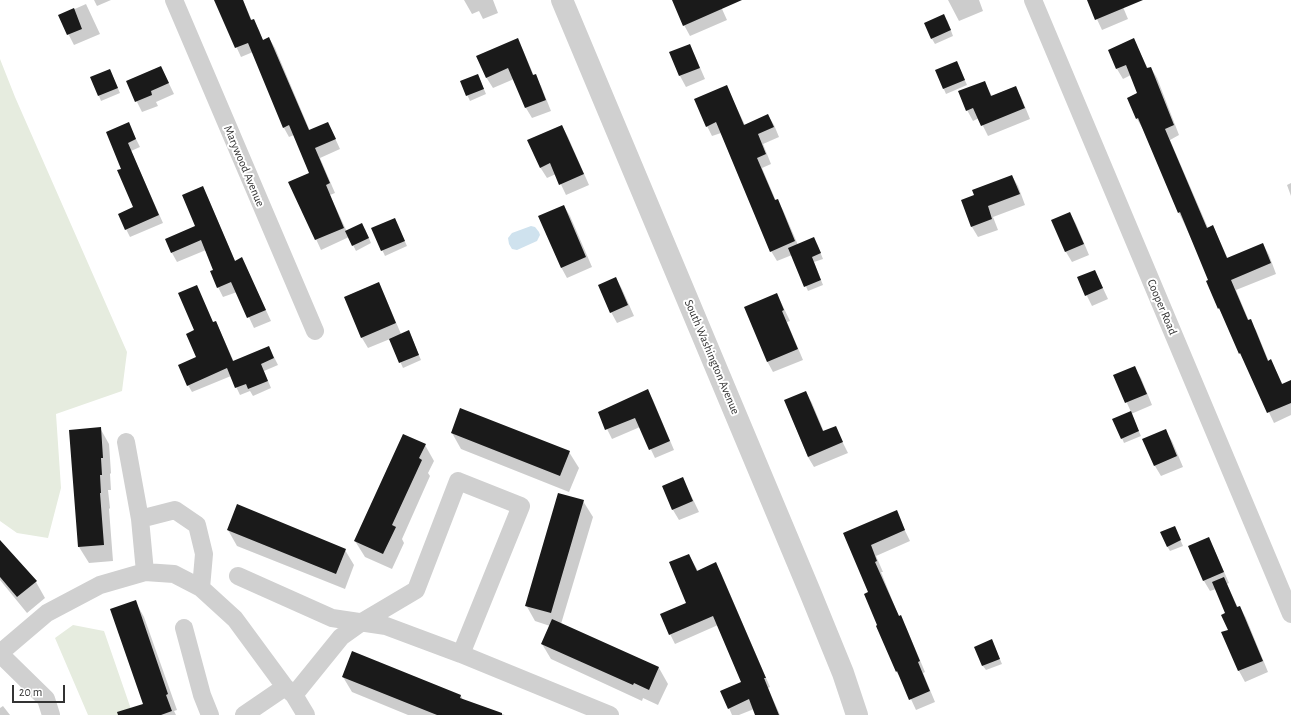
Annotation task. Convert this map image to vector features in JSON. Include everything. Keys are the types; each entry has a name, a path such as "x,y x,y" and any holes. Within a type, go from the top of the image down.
{"street":[{"name":"Marywood Avenue","path":"174,0 314,331"},
{"name":"South Washington Avenue","path":"562,0 807,585 843,673 857,715"},
{"name":"Cooper Road","path":"1033,0 1291,614"},
{"path":"126,442 140,519 145,572"},
{"path":"244,715 289,691 341,637 362,622 416,590 458,481 521,506 461,654"},
{"path":"140,519 175,510 197,525 204,554 201,588"},
{"path":"51,715 46,699 0,653 47,613 100,585 145,572 174,574 201,588 235,619 306,715"},
{"path":"238,576 332,618 386,626 461,654 610,715"},
{"path":"184,628 202,695 210,715"}],"shaded area":[{"path":"0,59 15,97 127,352 122,391 56,414 61,488 48,538 17,533 0,521"},
{"path":"73,625 104,631 133,715 88,715 55,638"}],"water":[{"path":"531,226 535,227 539,232 540,235 537,241 517,250 512,249 508,238 512,233"}],"building":[{"path":"214,0 243,0 251,20 254,19 263,40 269,37 309,130 328,122 336,139 315,148 330,183 326,185 344,228 315,240 288,182 309,173 289,125 283,128 248,43 235,48"},
{"path":"672,0 742,0 683,26"},
{"path":"1087,0 1143,0 1095,20"},
{"path":"74,8 82,29 67,35 58,15"},
{"path":"944,14 951,30 931,39 924,23"},
{"path":"518,38 533,75 536,74 546,100 525,108 508,68 486,78 476,56"},
{"path":"1134,38 1147,68 1151,67 1174,125 1165,129 1207,228 1213,225 1227,258 1263,243 1271,263 1231,280 1248,320 1251,319 1268,361 1271,359 1282,384 1291,380 1291,403 1267,413 1219,308 1218,309 1206,281 1208,280 1180,212 1178,213 1138,118 1136,119 1127,98 1137,93 1126,65 1116,69 1108,50"},
{"path":"690,44 700,68 679,76 669,52"},
{"path":"957,61 965,80 943,89 935,70"},
{"path":"161,66 169,83 151,91 152,95 135,102 126,81"},
{"path":"110,69 118,88 98,96 90,77"},
{"path":"478,74 484,89 466,96 460,81"},
{"path":"985,81 991,96 1016,86 1025,108 981,126 973,108 966,111 958,91"},
{"path":"727,85 744,125 768,114 774,127 758,134 766,154 757,158 775,200 778,199 795,241 770,252 716,122 706,127 694,99"},
{"path":"129,122 136,139 128,143 159,215 125,230 118,214 133,207 117,170 121,169 106,132"},
{"path":"562,125 584,174 559,185 550,163 540,168 527,140"},
{"path":"1012,175 1020,194 988,206 992,219 971,227 961,200 974,195 972,190"},
{"path":"203,186 235,261 242,257 266,310 247,318 231,282 217,288 210,271 213,270 201,240 171,253 165,239 195,226 182,195"},
{"path":"564,205 586,257 561,268 538,216"},
{"path":"1070,212 1084,244 1065,252 1051,220"},
{"path":"395,218 405,241 381,251 371,228"},
{"path":"362,223 369,238 352,246 345,231"},
{"path":"814,237 821,253 812,257 821,280 804,287 788,248"},
{"path":"1095,270 1103,288 1085,296 1077,277"},
{"path":"616,277 628,305 610,313 598,285"},
{"path":"379,282 396,323 361,338 344,297"},
{"path":"197,285 213,322 216,321 233,361 269,346 274,358 261,364 268,381 248,389 246,384 235,388 227,368 187,386 178,365 196,357 186,334 194,330 178,293"},
{"path":"777,293 784,310 782,311 798,349 767,362 744,307"},
{"path":"409,330 419,355 399,363 389,339"},
{"path":"1135,366 1147,394 1125,403 1113,375"},
{"path":"648,389 670,441 649,450 635,418 605,430 598,412"},
{"path":"806,391 823,431 836,426 843,442 808,457 784,400"},
{"path":"460,408 570,451 560,476 451,433"},
{"path":"1131,411 1139,431 1121,439 1112,419"},
{"path":"101,427 103,458 101,458 102,475 100,475 100,493 104,545 78,547 69,430"},
{"path":"1166,429 1177,456 1154,466 1142,439"},
{"path":"403,434 426,444 419,458 422,460 392,525 396,527 383,554 354,541"},
{"path":"683,477 693,501 672,510 662,486"},
{"path":"558,493 584,500 551,613 525,606"},
{"path":"237,504 346,549 336,574 227,530"},
{"path":"897,510 905,530 871,545 877,561 875,562 899,616 901,615 920,661 918,662 930,691 909,700 876,626 877,625 864,594 868,592 843,533"},
{"path":"1175,526 1181,540 1167,547 1160,532"},
{"path":"1209,537 1224,572 1203,581 1188,546"},
{"path":"0,540 37,581 17,597 0,577"},
{"path":"689,554 697,571 716,562 766,678 764,678 779,715 755,715 749,699 728,709 720,691 741,682 713,616 669,635 660,614 686,603 669,562"},
{"path":"1224,577 1237,607 1240,606 1263,661 1238,671 1221,632 1228,630 1221,615 1225,613 1212,582"},
{"path":"136,600 168,694 166,695 172,711 161,715 118,715 117,712 143,704 110,609"},
{"path":"552,619 659,667 649,690 634,683 633,685 541,644"},
{"path":"992,639 1000,659 982,666 974,647"},
{"path":"352,651 461,695 460,698 502,713 502,715 437,715 342,677"}]}
